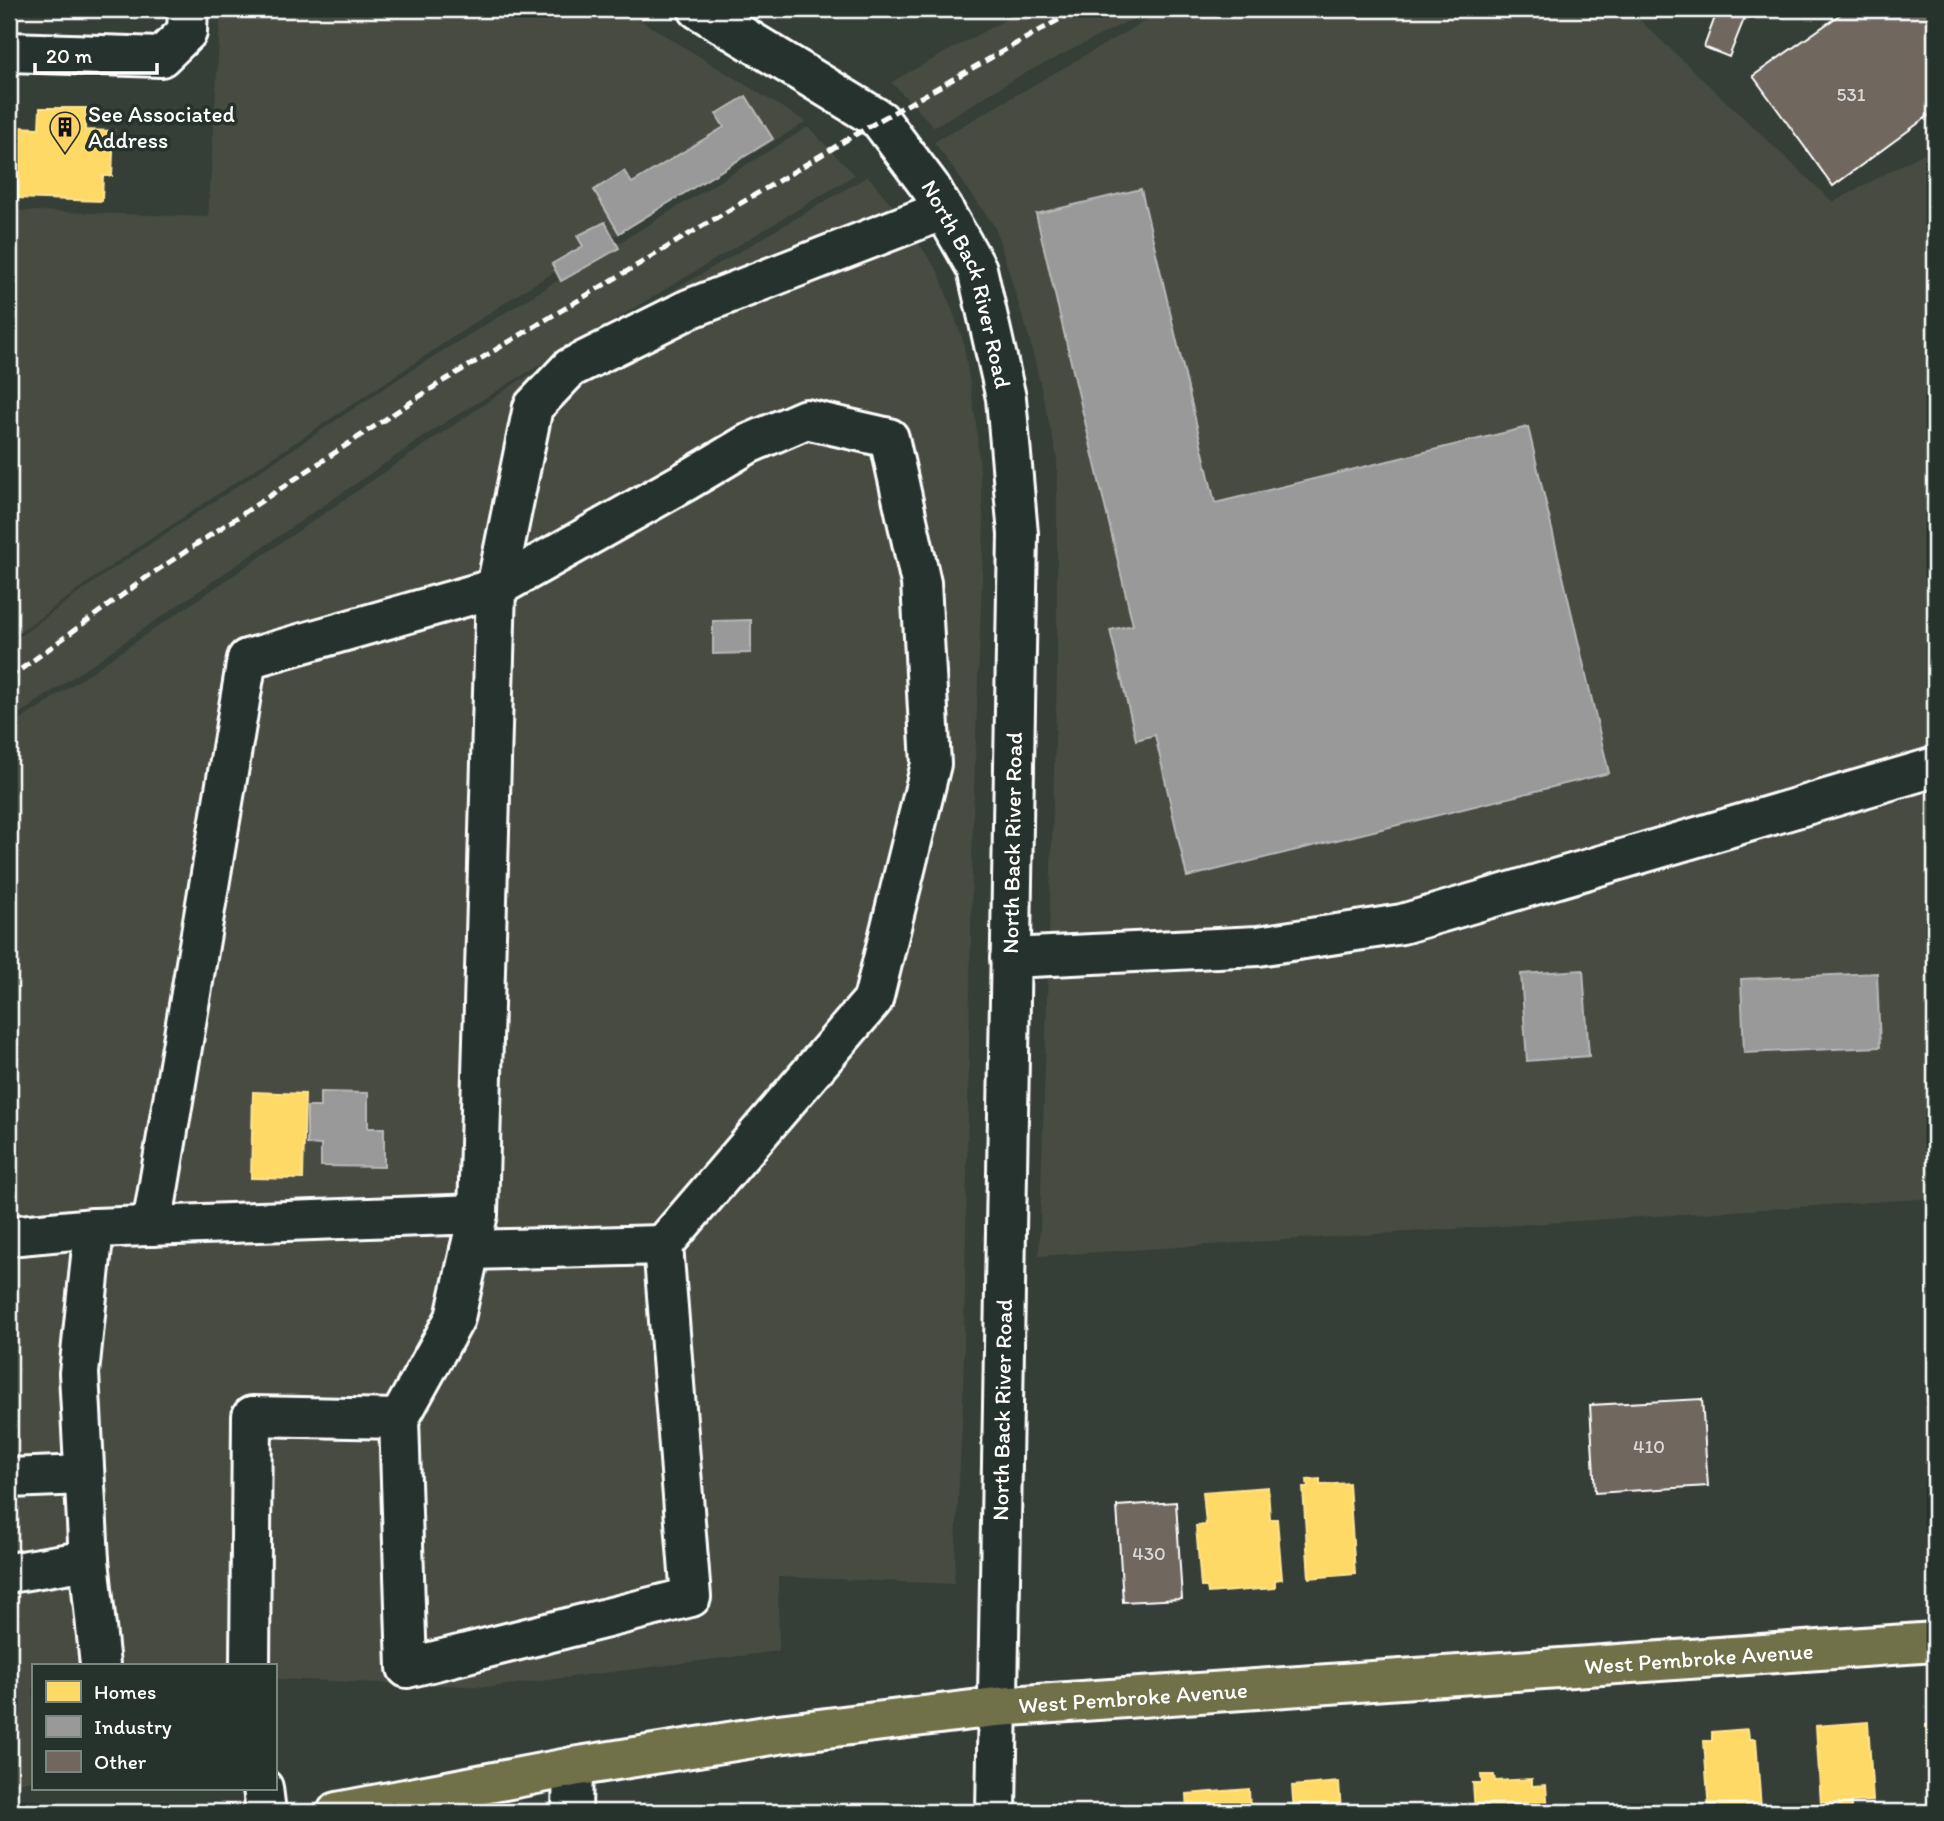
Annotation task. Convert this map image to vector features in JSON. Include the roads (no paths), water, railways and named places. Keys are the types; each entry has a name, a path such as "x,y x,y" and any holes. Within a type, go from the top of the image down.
{"main road":[{"name":"West Pembroke Avenue","path":"337,1812 573,1767 778,1734 996,1707 1935,1642"}],"street":[{"path":"9,52 161,57 187,32 188,9"},
{"name":"North Back River Road","path":"698,9 880,120 932,188 977,269 1006,398 1018,534 996,1812"},
{"path":"152,1226 247,659 496,587 748,444 806,419 889,438 920,583 931,764 873,1000 663,1245 691,1597 407,1668 399,1419 455,1318 474,1232 496,587 533,407 570,368 689,309 944,210"},
{"path":"1010,958 1258,946 1402,924 1935,767"},
{"path":"9,1236 152,1226 474,1232 663,1245"},
{"path":"94,1228 79,1373 89,1560 100,1664"},
{"path":"250,1664 252,1416 399,1419"},
{"path":"9,1478 84,1475"},
{"path":"9,1573 89,1560"},
{"path":"572,1812 573,1767"},
{"path":"263,1790 267,1812"}],"railway":[{"path":"9,678 147,577 440,383 880,120 1078,9"}],"place":[{"name":"See Associated Address","path":"65,154"}]}
